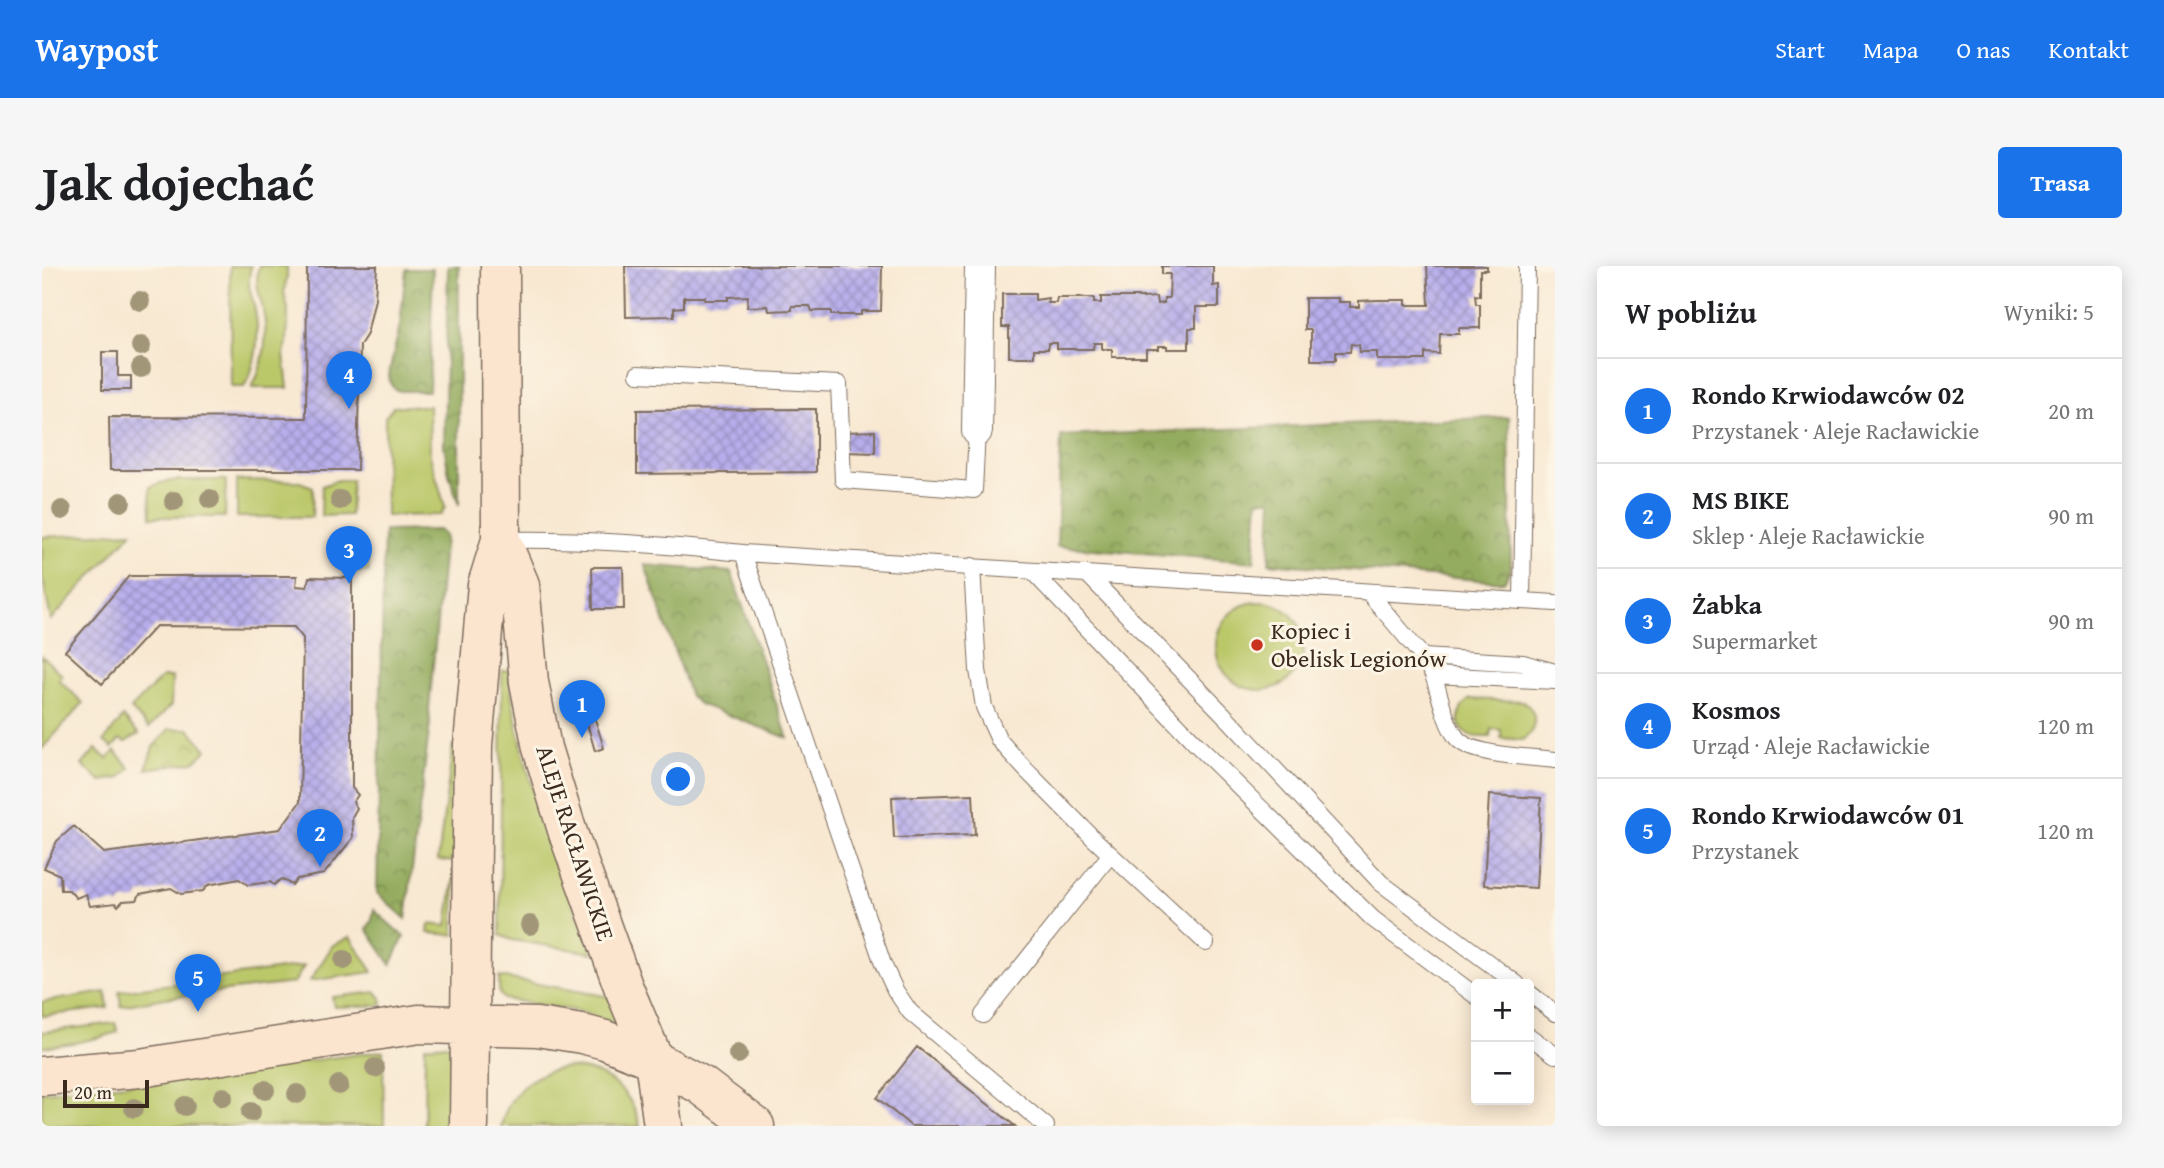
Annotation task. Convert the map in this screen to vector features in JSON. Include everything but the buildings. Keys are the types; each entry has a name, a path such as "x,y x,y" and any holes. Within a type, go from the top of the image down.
{"street":[{"name":"ALEJE RACŁAWICKIE","path":"469,1126 473,744 487,585 501,540 500,266"},
{"path":"976,431 980,266"},
{"name":"ALEJE RACŁAWICKIE","path":"501,540 520,585 529,682 546,760 568,833 623,986 654,1060 663,1126"},
{"path":"42,1076 140,1068 419,1024 537,1027 605,1040 654,1060 701,1085 755,1126"}],"lane":[{"path":"1522,601 1527,266"},
{"path":"638,374 839,384 843,480 974,490 976,431"},
{"path":"501,540 556,539 636,543 743,553 1555,603"},
{"path":"743,553 883,964 895,990 910,1012 1046,1126"},
{"path":"972,566 978,670 984,707 999,740 1026,771 1110,855 1206,943"},
{"path":"1032,571 1196,744 1373,919 1471,992"},
{"path":"1087,575 1381,883 1510,979"},
{"path":"1368,592 1423,657 1433,675 1457,739 1474,749 1555,760"},
{"path":"1423,657 1523,663 1555,672"},
{"path":"1433,675 1555,681"},
{"path":"983,1015 1110,855"},
{"path":"1534,997 1555,1013"},
{"path":"1534,1040 1555,1055"}],"green space":[{"path":"230,266 251,266 249,285 255,310 257,340 255,359 244,387 231,387"},
{"path":"259,266 287,266 284,292 288,309 287,342 284,354 288,388 252,388 260,369 265,340 265,320 257,284"},
{"path":"448,266 459,266 459,505 444,446"},
{"path":"406,269 433,269 429,391 399,391 393,388 390,382 389,374 400,325"},
{"path":"394,406 429,406 430,456 445,507 441,515 386,516 385,417"},
{"path":"1509,417 1511,568 1504,582 1269,563 1272,500 1258,500 1254,562 1057,546 1061,436"},
{"path":"178,480 226,480 225,517 151,517 150,487"},
{"path":"237,480 297,481 313,487 312,517 237,517"},
{"path":"338,480 352,480 350,515 321,516 322,486"},
{"path":"439,530 445,536 429,709 430,723 406,919 377,893 384,531"},
{"path":"132,532 51,620 42,575 42,537"},
{"path":"346,533 357,539 364,548 369,572 345,572"},
{"path":"645,565 731,572 788,738 699,704 690,696"},
{"path":"1260,602 1285,609 1297,621 1304,646 1297,671 1285,683 1260,690 1235,683 1223,671 1216,646 1223,621 1235,609"},
{"path":"42,656 62,675 59,680 83,703 42,749"},
{"path":"508,670 530,780 552,849 593,953 512,940 500,935 502,671"},
{"path":"162,677 172,677 171,705 149,728 131,709"},
{"path":"1470,699 1523,701 1534,715 1534,726 1523,740 1501,738 1501,730 1491,729 1490,737 1469,735 1460,726 1459,716"},
{"path":"123,717 139,734 125,742 120,739 112,748 104,741"},
{"path":"169,729 189,729 207,750 194,762 146,769 153,747"},
{"path":"453,745 457,746 455,862 438,860"},
{"path":"96,749 107,759 115,751 130,768 120,778 101,781 82,765"},
{"path":"455,869 454,935 428,933 429,924 447,926"},
{"path":"374,910 404,937 391,965 367,929"},
{"path":"350,937 373,972 310,981 333,945"},
{"path":"304,966 294,983 165,998 121,1006 119,991"},
{"path":"499,977 610,997 618,1022 577,1011 504,999 499,993"},
{"path":"106,992 108,1008 42,1016 42,1002"},
{"path":"376,992 382,1005 334,1007 332,997"},
{"path":"115,1023 118,1032 80,1042 42,1047 42,1032"},
{"path":"448,1044 452,1051 452,1126 424,1126 425,1046"},
{"path":"383,1051 384,1126 42,1126 42,1092 156,1081"},
{"path":"561,1068 588,1070 612,1082 630,1100 640,1126 501,1126 509,1105 522,1088 540,1075"}],"place":[{"name":"Kosmos","path":"349,409"},
{"name":"Żabka","path":"349,584"},
{"name":"Kopiec i Obelisk Legionów","path":"1257,645"},
{"name":"Rondo Krwiodawców 02","path":"582,738"},
{"name":"MS BIKE","path":"320,867"},
{"name":"Rondo Krwiodawców 01","path":"198,1012"}]}
